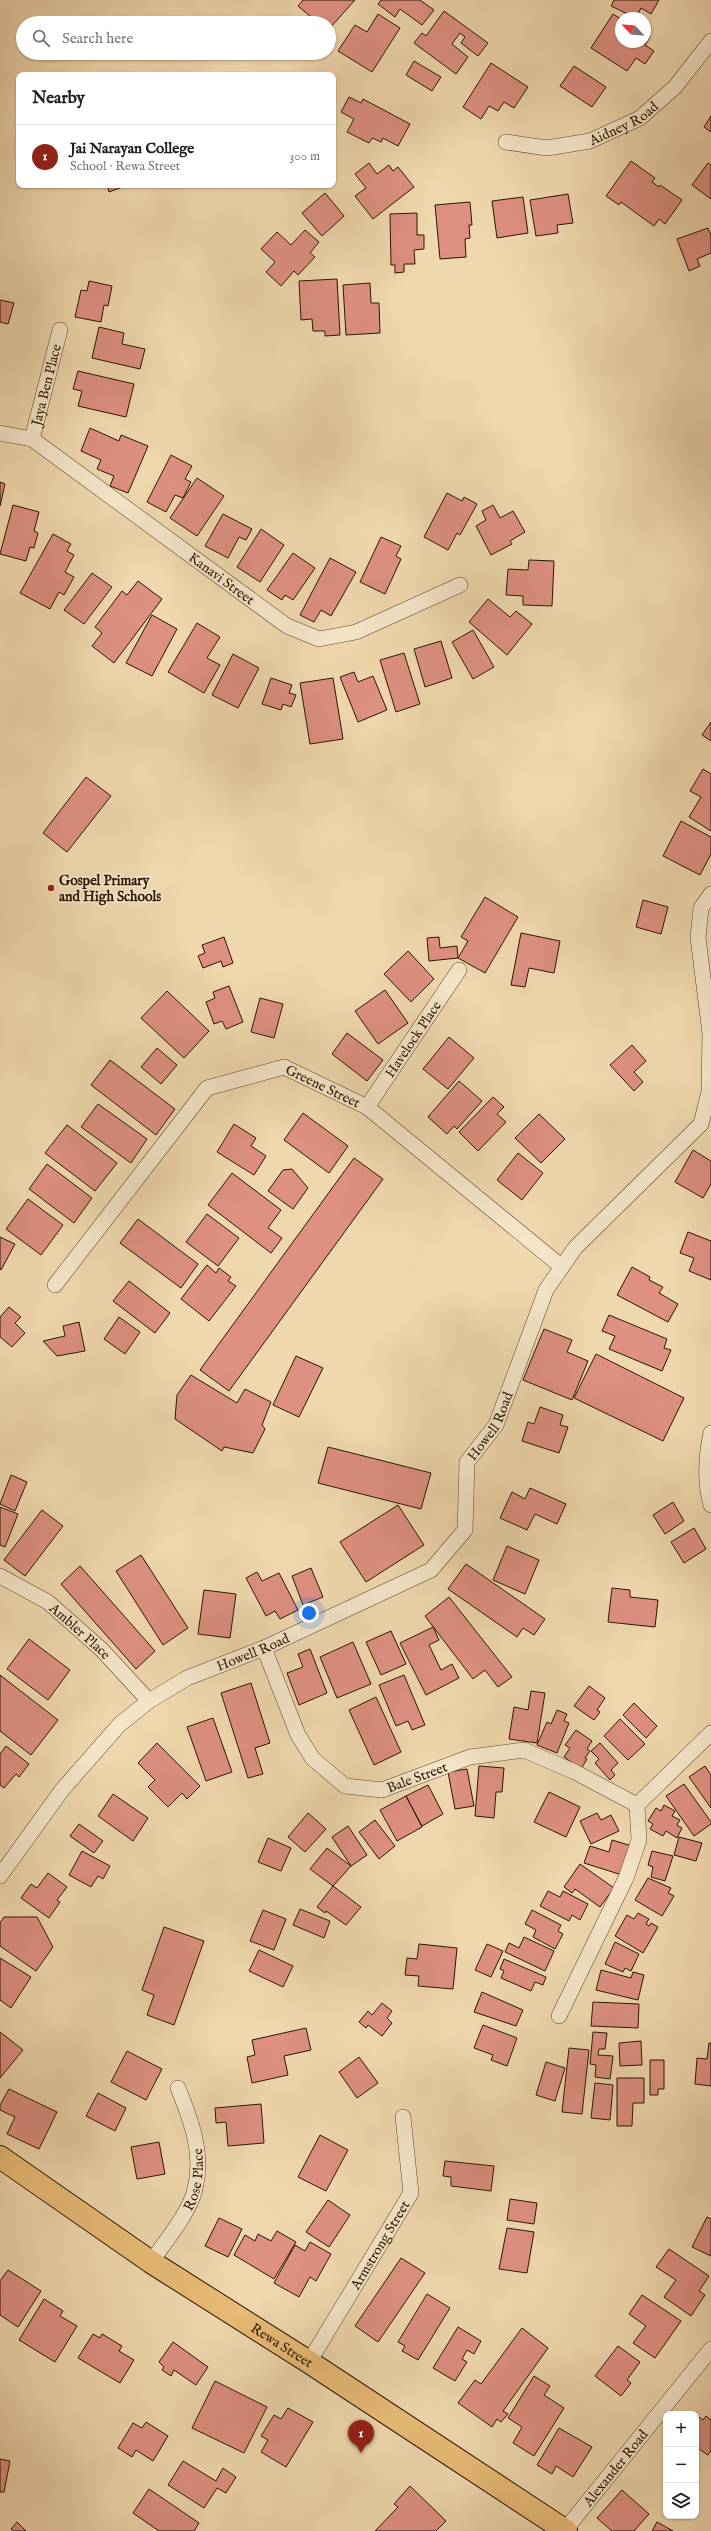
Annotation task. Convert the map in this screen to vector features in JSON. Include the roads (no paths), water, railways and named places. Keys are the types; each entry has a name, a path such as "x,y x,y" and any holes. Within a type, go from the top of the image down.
{"main road":[{"name":"Rewa Street","path":"0,2157 151,2262 309,2362 566,2531"}],"street":[{"name":"Aidney Road","path":"506,142 548,148 590,141 640,118 675,87 711,41"},
{"name":"Jaya Ben Place","path":"32,439 60,330"},
{"name":"Kanavi Street","path":"0,433 32,439 287,626 319,639 356,632 460,585"},
{"name":"Howell Road","path":"0,1876 62,1790 120,1724 149,1701 187,1678 264,1648 431,1570 465,1530 467,1462 496,1425 546,1290 575,1248 701,1124 709,1092 710,1033 698,938 701,908 711,894"},
{"name":"Havelock Place","path":"367,1107 459,970"},
{"name":"Greene Street","path":"55,1285 207,1088 284,1067 367,1107 562,1267"},
{"path":"711,1433 707,1456 707,1490 711,1505"},
{"name":"Ambler Place","path":"0,1576 48,1602 102,1650 149,1701"},
{"name":"Bale Street","path":"264,1648 298,1735 313,1759 345,1786 382,1790 470,1757 524,1750 574,1772 637,1805"},
{"path":"558,2016 626,1878 639,1840 637,1805 711,1732"},
{"name":"Rose Place","path":"151,2262 183,2214 195,2189 197,2145 188,2113 178,2088"},
{"name":"Armstrong Street","path":"309,2362 411,2193 403,2117"},
{"name":"Alexander Road","path":"566,2531 711,2349"}],"place":[{"name":"Gospel Primary and High Schools","path":"51,888"},
{"name":"Jai Narayan College","path":"361,2453"}]}
